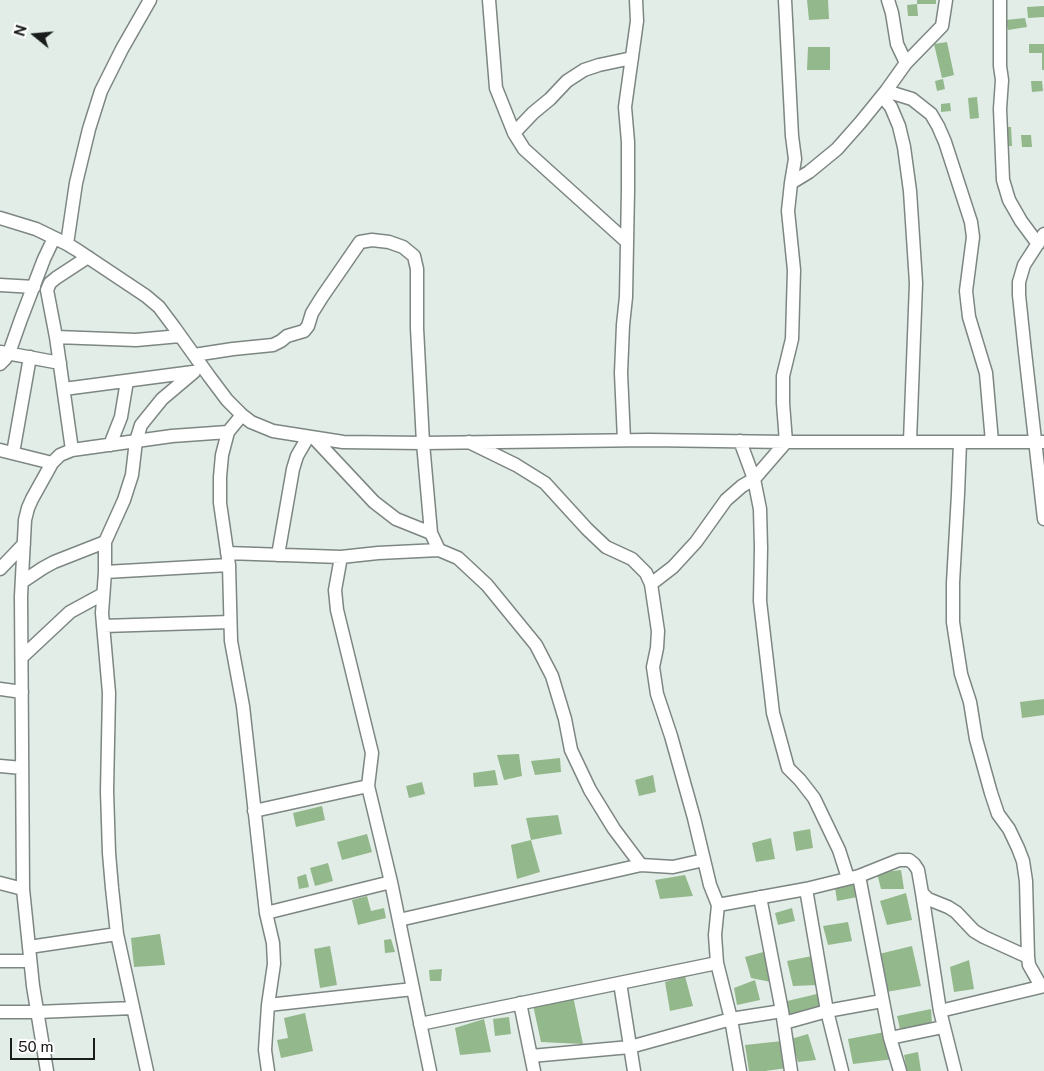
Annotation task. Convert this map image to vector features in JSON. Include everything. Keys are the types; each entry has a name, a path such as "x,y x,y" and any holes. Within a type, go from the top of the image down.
{"street":[{"path":"66,244 76,183 89,128 101,91 150,0"},
{"path":"489,0 496,88 514,133 524,150 627,242"},
{"path":"624,440 621,374 627,242 628,142 625,107 637,21 638,0"},
{"path":"651,584 673,567 696,542 726,500 742,486 754,479 786,442 783,376 792,339 794,270 788,211 795,159 792,136 785,0"},
{"path":"888,0 897,44 906,62"},
{"path":"791,183 810,172 837,149 884,94 906,62 942,26 946,0"},
{"path":"1000,0 1000,66 1002,80 1000,109 1003,180 1021,222 1041,239 1024,265 1019,282 1019,295 1039,442 1044,519"},
{"path":"514,133 567,81 584,70 632,58"},
{"path":"884,94 899,126 910,191 916,283 910,442"},
{"path":"884,94 912,99 930,114 942,134 971,222 973,237 966,291 969,317 986,373 992,442"},
{"path":"0,218 36,229 66,244 146,296 159,307 194,356 199,372 242,415 251,422 273,431 344,442 624,440 1039,442"},
{"path":"0,364 5,359 5,352 21,319 54,238"},
{"path":"194,356 233,349 273,345 287,336 304,331 308,326 312,312 360,242 372,240 389,242 403,247 414,256 417,269 417,328 423,442 431,533 439,550"},
{"path":"72,450 48,290 50,283 56,278 88,257"},
{"path":"0,285 34,287"},
{"path":"56,337 136,340 180,336"},
{"path":"5,352 60,363"},
{"path":"13,453 30,357"},
{"path":"64,389 199,372"},
{"path":"147,1071 117,934 109,853 107,791 109,692 102,613 105,542 124,500 132,475 136,441 141,425 162,399 199,372"},
{"path":"110,445 121,417 127,381"},
{"path":"242,415 228,432 222,455 220,503 228,559 231,641 243,706 266,913 273,943 274,964 268,1005 265,1050 268,1071"},
{"path":"47,1071 30,961 23,889 22,582 28,508 52,463 60,455 72,450 172,436 228,432"},
{"path":"311,438 374,502 396,519 431,533"},
{"path":"278,555 292,469 296,456 311,438"},
{"path":"740,441 754,479 760,509 760,601 773,712 788,768 814,798 854,877 890,1038 900,1071"},
{"path":"468,442 516,465 546,483 587,529 606,547 632,559 646,574 651,584 658,631 653,667 657,694 671,736 710,885 718,905 715,936 717,962 731,1019 740,1071"},
{"path":"940,1011 1043,986 1029,965 1026,881 1023,861 1009,829 998,814 991,793 976,739 970,702 961,674 953,622 953,583 960,442"},
{"path":"0,450 52,463"},
{"path":"22,582 54,562 105,542"},
{"path":"0,569 24,544"},
{"path":"105,572 278,555 340,557 439,550 458,558 487,585 536,645 552,676 572,750 590,790 614,829 640,865"},
{"path":"340,557 335,590 337,610 372,753 368,786 391,882 430,1071"},
{"path":"22,657 70,612 103,594"},
{"path":"103,626 230,622"},
{"path":"0,689 22,692"},
{"path":"0,766 22,768"},
{"path":"254,811 368,786"},
{"path":"399,920 640,865 673,867 704,860"},
{"path":"718,905 806,889 854,877 899,860 909,860 918,870 943,1028 955,1071"},
{"path":"266,913 391,882"},
{"path":"0,883 23,889"},
{"path":"806,889 827,1011 842,1071"},
{"path":"922,893 928,899 956,912 974,931 1028,957"},
{"path":"760,897 783,1017 791,1071"},
{"path":"29,947 117,934"},
{"path":"0,961 30,961"},
{"path":"420,1024 717,962"},
{"path":"620,983 634,1071"},
{"path":"268,1005 413,988"},
{"path":"531,1056 630,1048 731,1019 783,1017 882,1001"},
{"path":"520,1004 534,1071"},
{"path":"0,1012 133,1008"},
{"path":"890,1038 943,1028"}],"building":[{"path":"807,0 828,0 829,19 809,20"},
{"path":"917,0 936,0 936,4 917,4"},
{"path":"917,4 918,16 908,16 907,5"},
{"path":"1044,6 1044,17 1028,18 1027,7"},
{"path":"1025,18 1027,27 1008,30 1006,20"},
{"path":"947,42 954,75 942,78 934,44"},
{"path":"1029,44 1044,44 1044,70 1042,70 1042,53 1029,53"},
{"path":"808,47 830,47 830,70 807,70"},
{"path":"943,79 945,89 937,91 935,81"},
{"path":"1031,81 1042,81 1043,91 1032,92"},
{"path":"977,97 979,118 970,119 968,98"},
{"path":"950,103 951,111 941,112 941,104"},
{"path":"1004,127 1011,127 1012,146 1005,146"},
{"path":"1021,135 1031,135 1032,147 1022,147"},
{"path":"1044,699 1044,715 1022,718 1020,702"},
{"path":"519,754 522,776 504,780 497,755"},
{"path":"560,758 561,772 535,775 531,761"},
{"path":"495,770 498,785 474,787 473,773"},
{"path":"653,775 656,792 639,796 635,780"},
{"path":"422,782 425,794 409,798 406,786"},
{"path":"322,806 325,820 296,827 293,813"},
{"path":"558,815 562,834 531,840 526,818"},
{"path":"810,829 813,848 796,851 793,832"},
{"path":"367,834 372,852 342,860 337,842"},
{"path":"771,838 775,859 756,862 752,843"},
{"path":"531,840 540,872 517,879 511,845"},
{"path":"328,863 333,881 315,886 310,868"},
{"path":"901,870 904,889 881,889 877,873"},
{"path":"306,874 309,887 299,889 297,877"},
{"path":"685,875 693,896 660,899 655,880"},
{"path":"855,883 857,897 837,901 835,887"},
{"path":"906,893 912,920 887,925 880,901"},
{"path":"367,896 371,911 384,908 386,918 358,925 352,900"},
{"path":"792,908 795,921 778,925 775,913"},
{"path":"848,922 852,941 828,945 823,926"},
{"path":"160,934 165,965 134,967 131,938"},
{"path":"391,939 395,952 385,953 384,940"},
{"path":"330,946 337,985 320,988 314,949"},
{"path":"912,946 921,986 886,992 879,954"},
{"path":"767,951 771,982 751,978 745,957"},
{"path":"812,956 818,985 793,986 787,961"},
{"path":"969,960 974,989 954,992 950,967"},
{"path":"442,969 441,981 430,981 429,970"},
{"path":"685,976 693,1006 670,1011 665,982"},
{"path":"755,980 760,1000 737,1005 734,988"},
{"path":"821,993 823,1008 785,1015 783,1002"},
{"path":"573,996 583,1044 541,1042 533,1005"},
{"path":"931,1009 932,1023 900,1029 897,1016"},
{"path":"305,1013 313,1051 281,1058 277,1040 288,1038 284,1018"},
{"path":"509,1017 511,1034 495,1036 493,1019"},
{"path":"484,1019 491,1052 460,1055 455,1028"},
{"path":"885,1032 894,1059 853,1064 848,1039"},
{"path":"808,1034 816,1060 798,1062 791,1039"},
{"path":"782,1041 787,1068 749,1071 745,1045"},
{"path":"918,1052 921,1071 907,1071 904,1055"}]}
